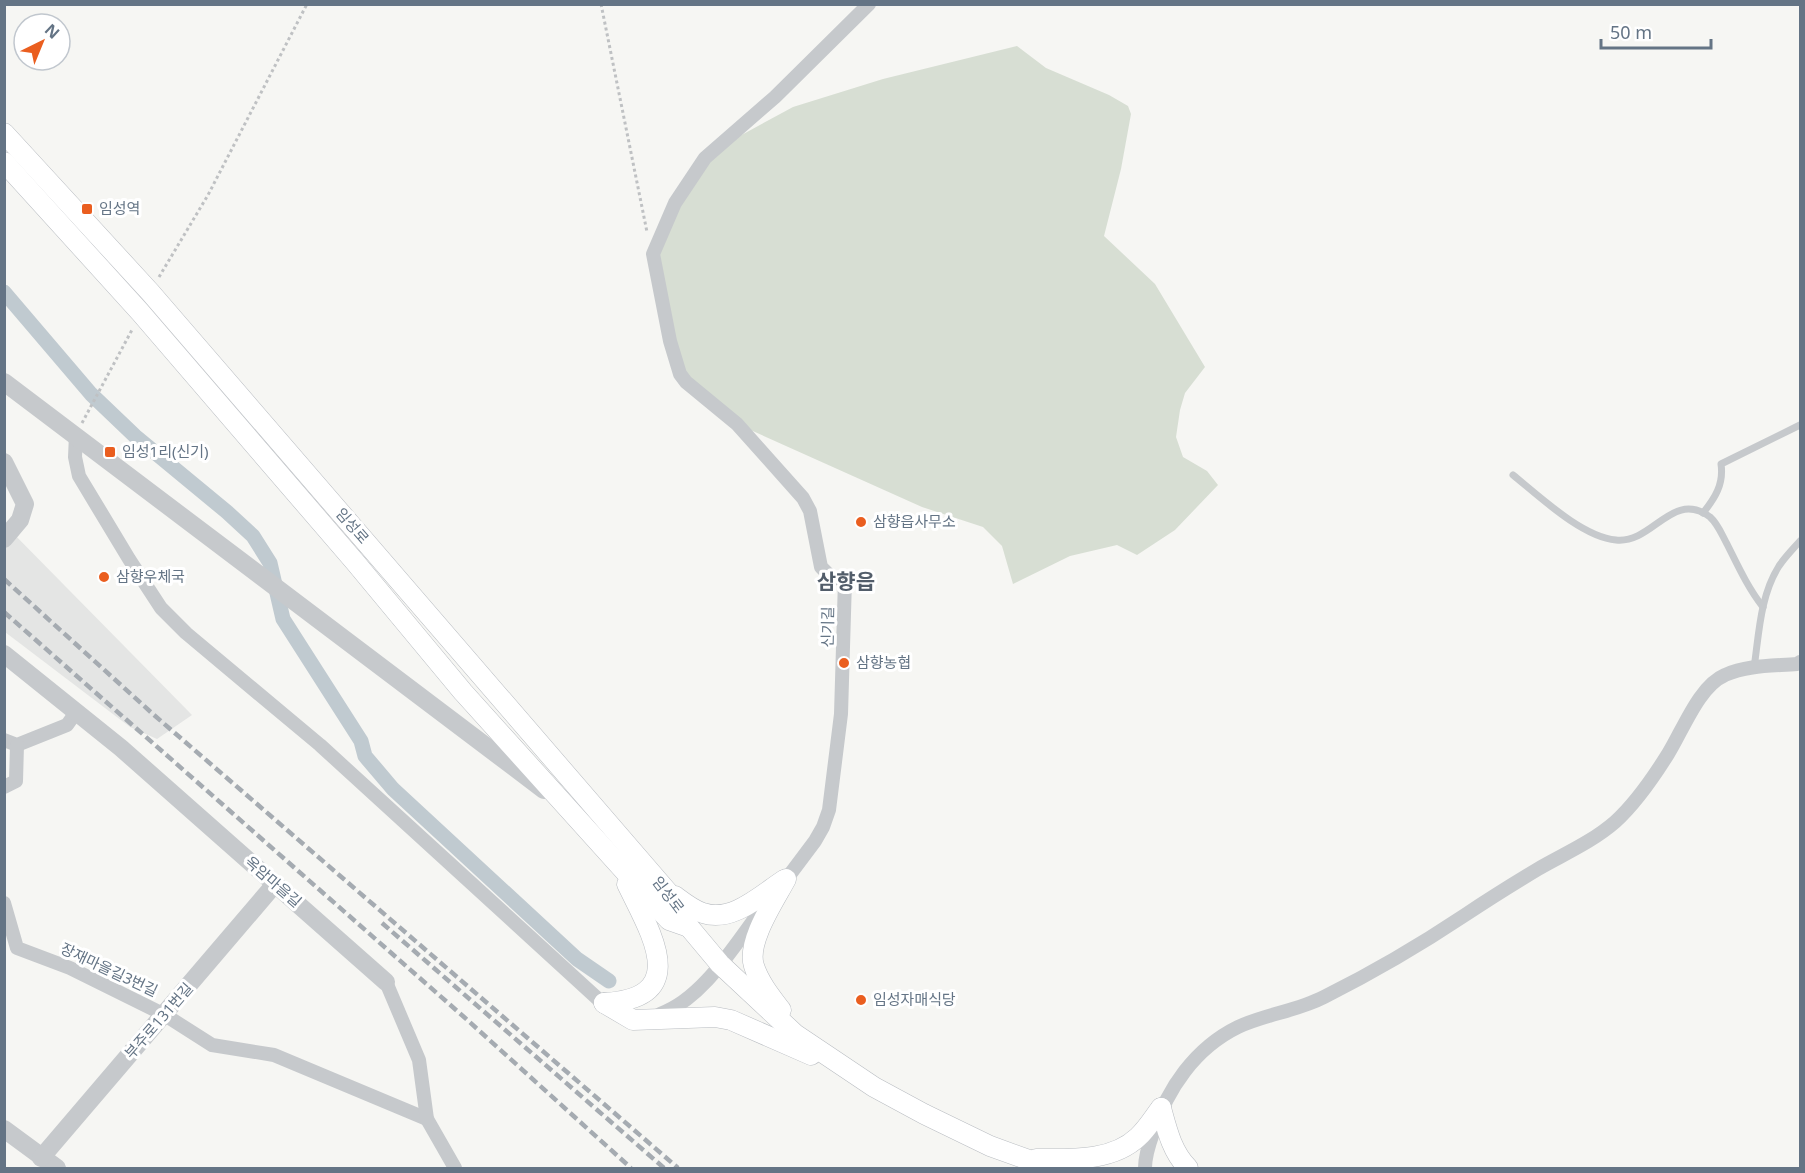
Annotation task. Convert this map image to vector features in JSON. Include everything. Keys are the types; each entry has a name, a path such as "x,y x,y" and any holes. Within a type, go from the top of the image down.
{"main road":[{"name":"임성로","path":"4,133 150,292 681,907 689,927 720,964 802,1039 874,1087 990,1146 1051,1168"},
{"name":"임성로","path":"4,162 140,312 464,692 617,864 669,920 689,927"},
{"path":"604,1003 635,998 655,981 658,972 655,943 617,864"},
{"path":"666,890 703,913 720,915 738,910 786,879"},
{"path":"786,879 758,934 753,950 753,964 766,989 802,1039"},
{"path":"604,1003 633,1020 714,1017 731,1020 853,1073"},
{"path":"1024,1159 1080,1159 1105,1154 1127,1145 1138,1137 1161,1108"},
{"path":"1161,1108 1174,1150 1188,1168"}],"street":[{"path":"653,254 675,203 705,158 776,97 868,4"},
{"name":"신기길","path":"604,1003 628,1011 660,1014 675,1009 690,998 720,964 815,841 823,827 829,810 841,714 845,580 831,577 820,567 810,511 803,498 737,424 686,382 680,374 670,341 653,254"},
{"name":"임성로","path":"4,382 570,810"},
{"path":"76,435 75,458 80,476 161,608 186,633 320,745 604,1003"},
{"path":"4,462 25,504 20,520 6,537"},
{"name":"옥암마을길","path":"4,654 77,711 386,982 419,1060 427,1119 455,1168"},
{"path":"1145,1168 1151,1138 1161,1108 1172,1088 1207,1047 1220,1037 1249,1023 1300,1008 1325,997 1423,941 1603,832 1642,792 1707,689 1725,675 1742,669 1800,662"},
{"path":"4,787 16,781 11,743 67,725 77,711"},
{"name":"부주로131번길","path":"39,1161 275,884"},
{"name":"장재마을길3번길","path":"4,903 17,948 70,968 165,1015 212,1045 274,1054 427,1119"},
{"path":"4,1129 39,1161 57,1168"}],"lane":[{"path":"1703,513 1716,495 1720,483 1721,464 1800,425"},
{"path":"1513,475 1562,515 1594,533 1614,540 1628,539 1644,533 1670,514 1689,509 1703,513 1715,522 1753,595 1763,607"},
{"path":"1754,668 1763,607 1770,583 1779,566 1800,541"}],"path":[{"path":"150,292 208,195 307,4"},
{"path":"601,4 653,254"},
{"path":"76,435 140,312"}],"shaded area":[{"path":"1017,46 1046,68 1109,95 1128,106 1131,114 1121,169 1104,236 1155,284 1205,367 1185,393 1176,437 1183,457 1207,471 1218,485 1175,530 1137,555 1117,545 1070,556 1013,584 1002,546 983,527 922,507 737,424 686,382 653,254 661,235 714,150 793,107 883,79"},
{"path":"4,524 192,715 157,739 130,727 5,632"}],"waterway":[{"path":"4,292 91,394 135,436 253,536 270,563 283,619 361,741 365,756 393,789 577,959 609,981"}],"railway":[{"path":"4,579 154,715 678,1168"},
{"path":"4,612 464,1017 631,1168"},
{"path":"382,923 664,1168"}],"place":[{"name":"임성역","path":"87,209"},
{"name":"임성1리(신기)","path":"110,452"},
{"name":"삼향읍사무소","path":"861,522"},
{"name":"삼향우체국","path":"104,577"},
{"name":"삼향농협","path":"844,663"},
{"name":"임성자매식당","path":"861,1000"}],"district":[{"name":"삼향읍","path":"846,582"}]}
